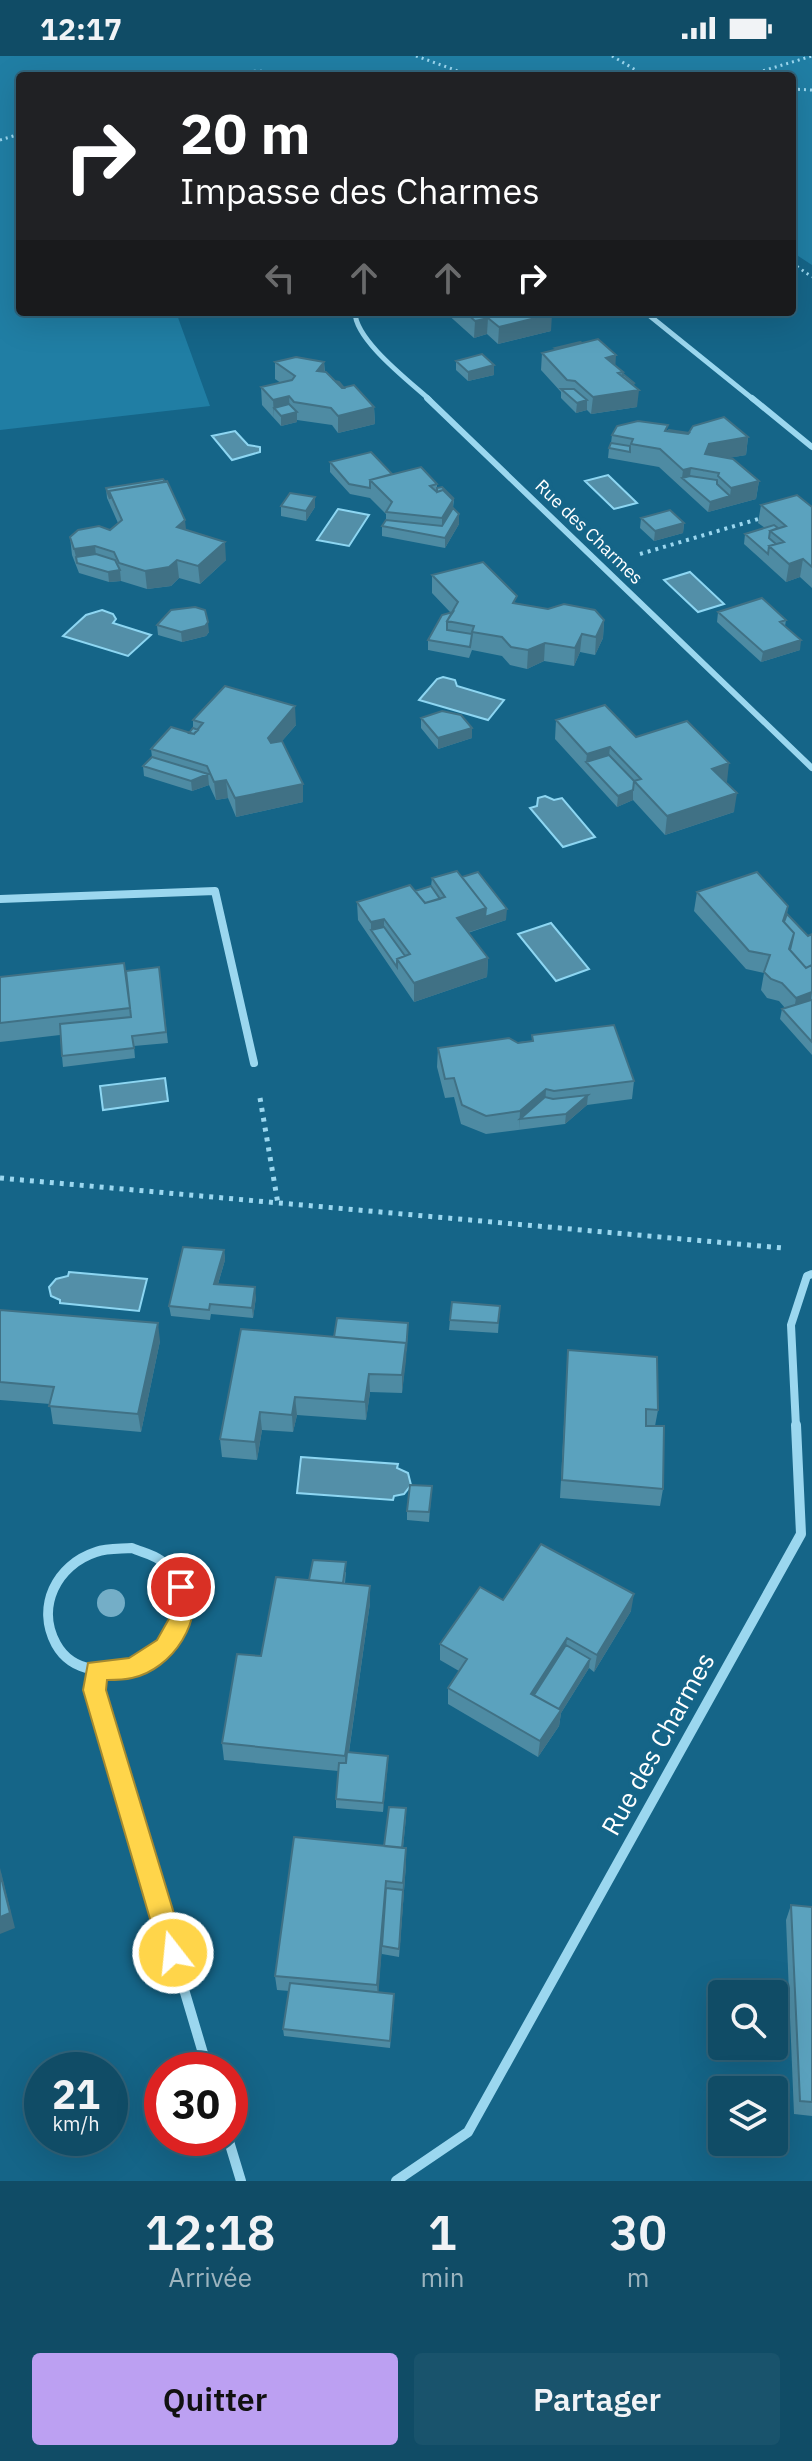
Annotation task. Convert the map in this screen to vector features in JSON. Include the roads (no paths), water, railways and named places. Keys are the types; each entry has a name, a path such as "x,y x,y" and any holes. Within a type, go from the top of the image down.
{"street":[{"name":"Rue des Charmes","path":"355,316 366,339 812,768"},
{"path":"650,316 812,447"},
{"path":"0,899 215,891 254,1063"},
{"name":"Rue des Charmes","path":"396,2181 468,2132 806,1534 791,1325 807,1276 812,1274"},
{"path":"132,1548 162,1561 181,1587 182,1618 165,1648 133,1668 96,1671 64,1658 46,1631 47,1599 65,1570 96,1552 132,1548"},
{"path":"96,1671 95,1690 203,2052"},
{"path":"233,2156 241,2181"}]}
